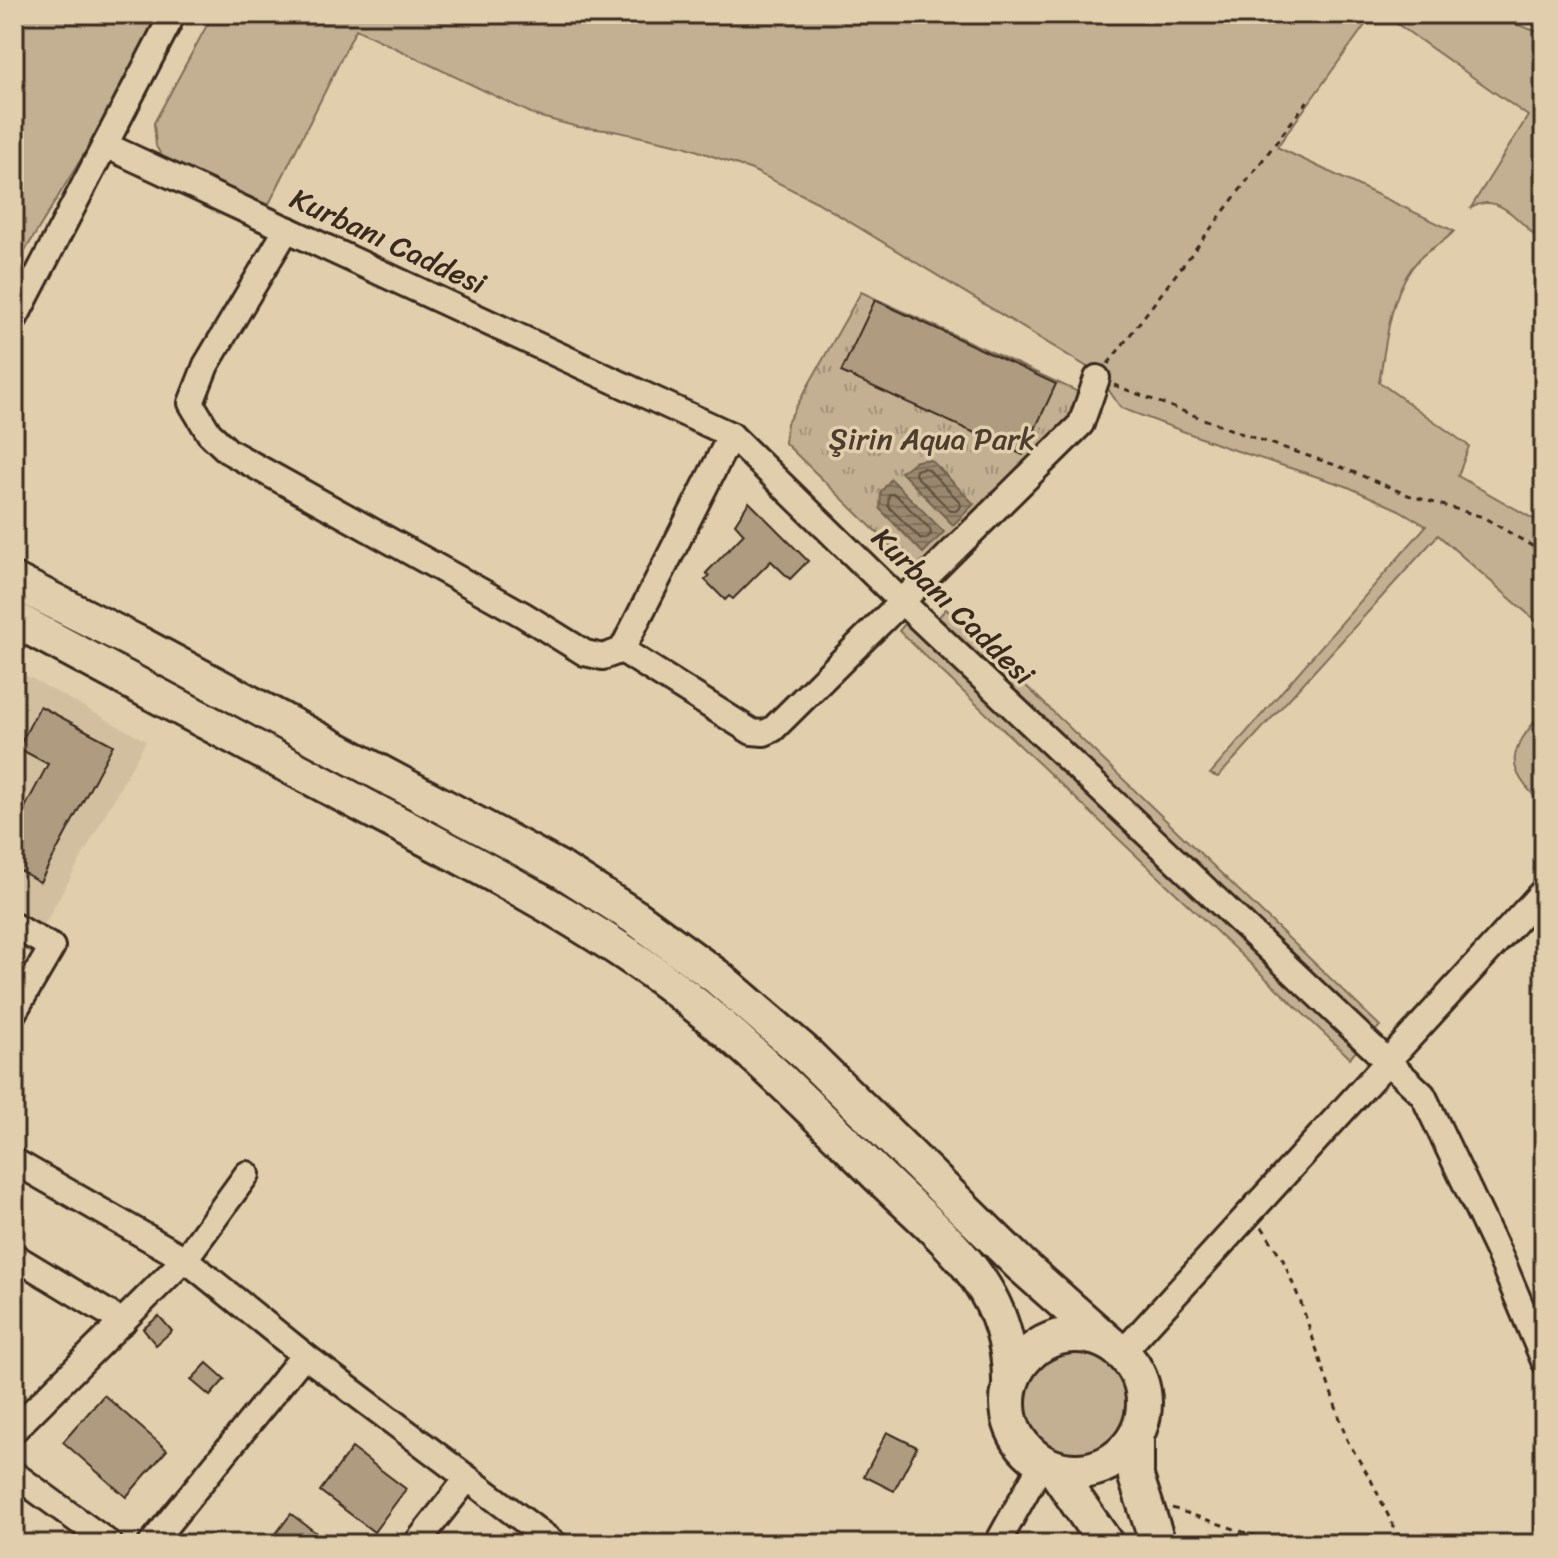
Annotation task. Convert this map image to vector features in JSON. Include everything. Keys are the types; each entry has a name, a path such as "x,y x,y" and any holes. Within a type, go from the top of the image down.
{"highway":[{"path":"14,581 139,644 560,869 647,925 728,986 804,1052 1021,1265 1116,1348 1137,1371 1144,1397 1141,1424 1136,1436 1118,1457 1094,1469 1067,1471 1048,1465"},
{"path":"14,619 561,911 701,1009 798,1094 962,1258 987,1291 1000,1315 1008,1346 1010,1382"},
{"path":"1106,1544 1048,1465 1021,1445 1009,1421 1007,1395 1010,1382 1023,1358 1044,1342 1070,1334 1097,1337 1116,1348"},
{"path":"1136,1436 1134,1463 1139,1494 1158,1544"}],"street":[{"path":"14,320 173,14"},
{"name":"Kurbanı Caddesi","path":"105,145 731,435 900,600 1423,1095 1499,1254 1544,1361"},
{"path":"287,229 194,390 191,403 209,433 228,451 522,614 585,653 603,657 622,650 731,435"},
{"path":"14,305 33,283"},
{"path":"622,650 752,732 764,733 773,729 1081,424 1097,378"},
{"path":"1116,1348 1249,1212 1544,890"},
{"path":"14,926 52,947 14,1012"},
{"path":"14,1161 185,1259 304,1355 553,1543"},
{"path":"14,1430 185,1259 247,1174"},
{"path":"14,1256 123,1322"},
{"path":"151,1544 304,1355"},
{"path":"997,1544 1048,1465"},
{"path":"14,1474 110,1544"},
{"path":"416,1544 467,1479"}],"path":[{"path":"1309,99 1097,378 1243,434 1341,467 1408,495 1483,517 1544,553"},
{"path":"1249,1212 1268,1234 1283,1260 1320,1353 1347,1440 1371,1480 1402,1544"},
{"path":"1139,1494 1214,1524 1279,1544"}],"shaded area":[{"path":"14,669 146,741 42,929 14,913"}],"green space":[{"path":"14,14 166,14 14,269"},
{"path":"213,14 1373,14 1277,147 1454,231 1420,258 1402,285 1391,317 1379,382 1469,446 1458,476 1544,525 1544,628 1438,535 1218,777 1210,774 1426,526 1346,486 1225,447 1121,408 1097,373 817,202 752,170 684,146 614,131 578,127 537,116 356,29 268,206 165,162 156,146 154,123"},
{"path":"1383,14 1487,14 1541,33 1544,29 1544,245 1500,206 1480,204 1470,209 1528,116"},
{"name":"Şirin Aqua Park","path":"861,292 1096,400 1091,429 935,589 785,443 787,423"},
{"path":"946,609 1380,1026 1373,1033 936,620"},
{"path":"909,619 1359,1048 1350,1058 899,631"},
{"path":"1544,710 1544,806 1521,779 1515,758 1523,737"},
{"path":"1075,1350 1095,1354 1112,1366 1124,1383 1128,1403 1124,1423 1112,1440 1095,1452 1075,1456 1055,1452 1038,1440 1026,1423 1022,1403 1026,1383 1038,1366 1055,1354"}],"water":[{"path":"922,460 931,460 974,504 953,525 901,472"},
{"path":"891,479 944,532 923,553 880,509 881,492"}],"building":[{"path":"875,300 1056,384 1023,455 841,372"},
{"path":"749,502 808,561 790,579 771,561 733,599 729,596 725,600 705,580 709,576 706,573 744,534 735,524"},
{"path":"40,706 113,745 40,882 14,867 14,814 20,817 48,764 18,748"},
{"path":"159,1316 172,1331 156,1345 143,1329"},
{"path":"207,1363 225,1379 210,1396 191,1380"},
{"path":"104,1395 167,1450 126,1497 63,1442"},
{"path":"887,1432 917,1447 894,1491 864,1476"},
{"path":"352,1448 406,1489 374,1532 320,1491"},
{"path":"291,1514 331,1544 268,1544"}]}
